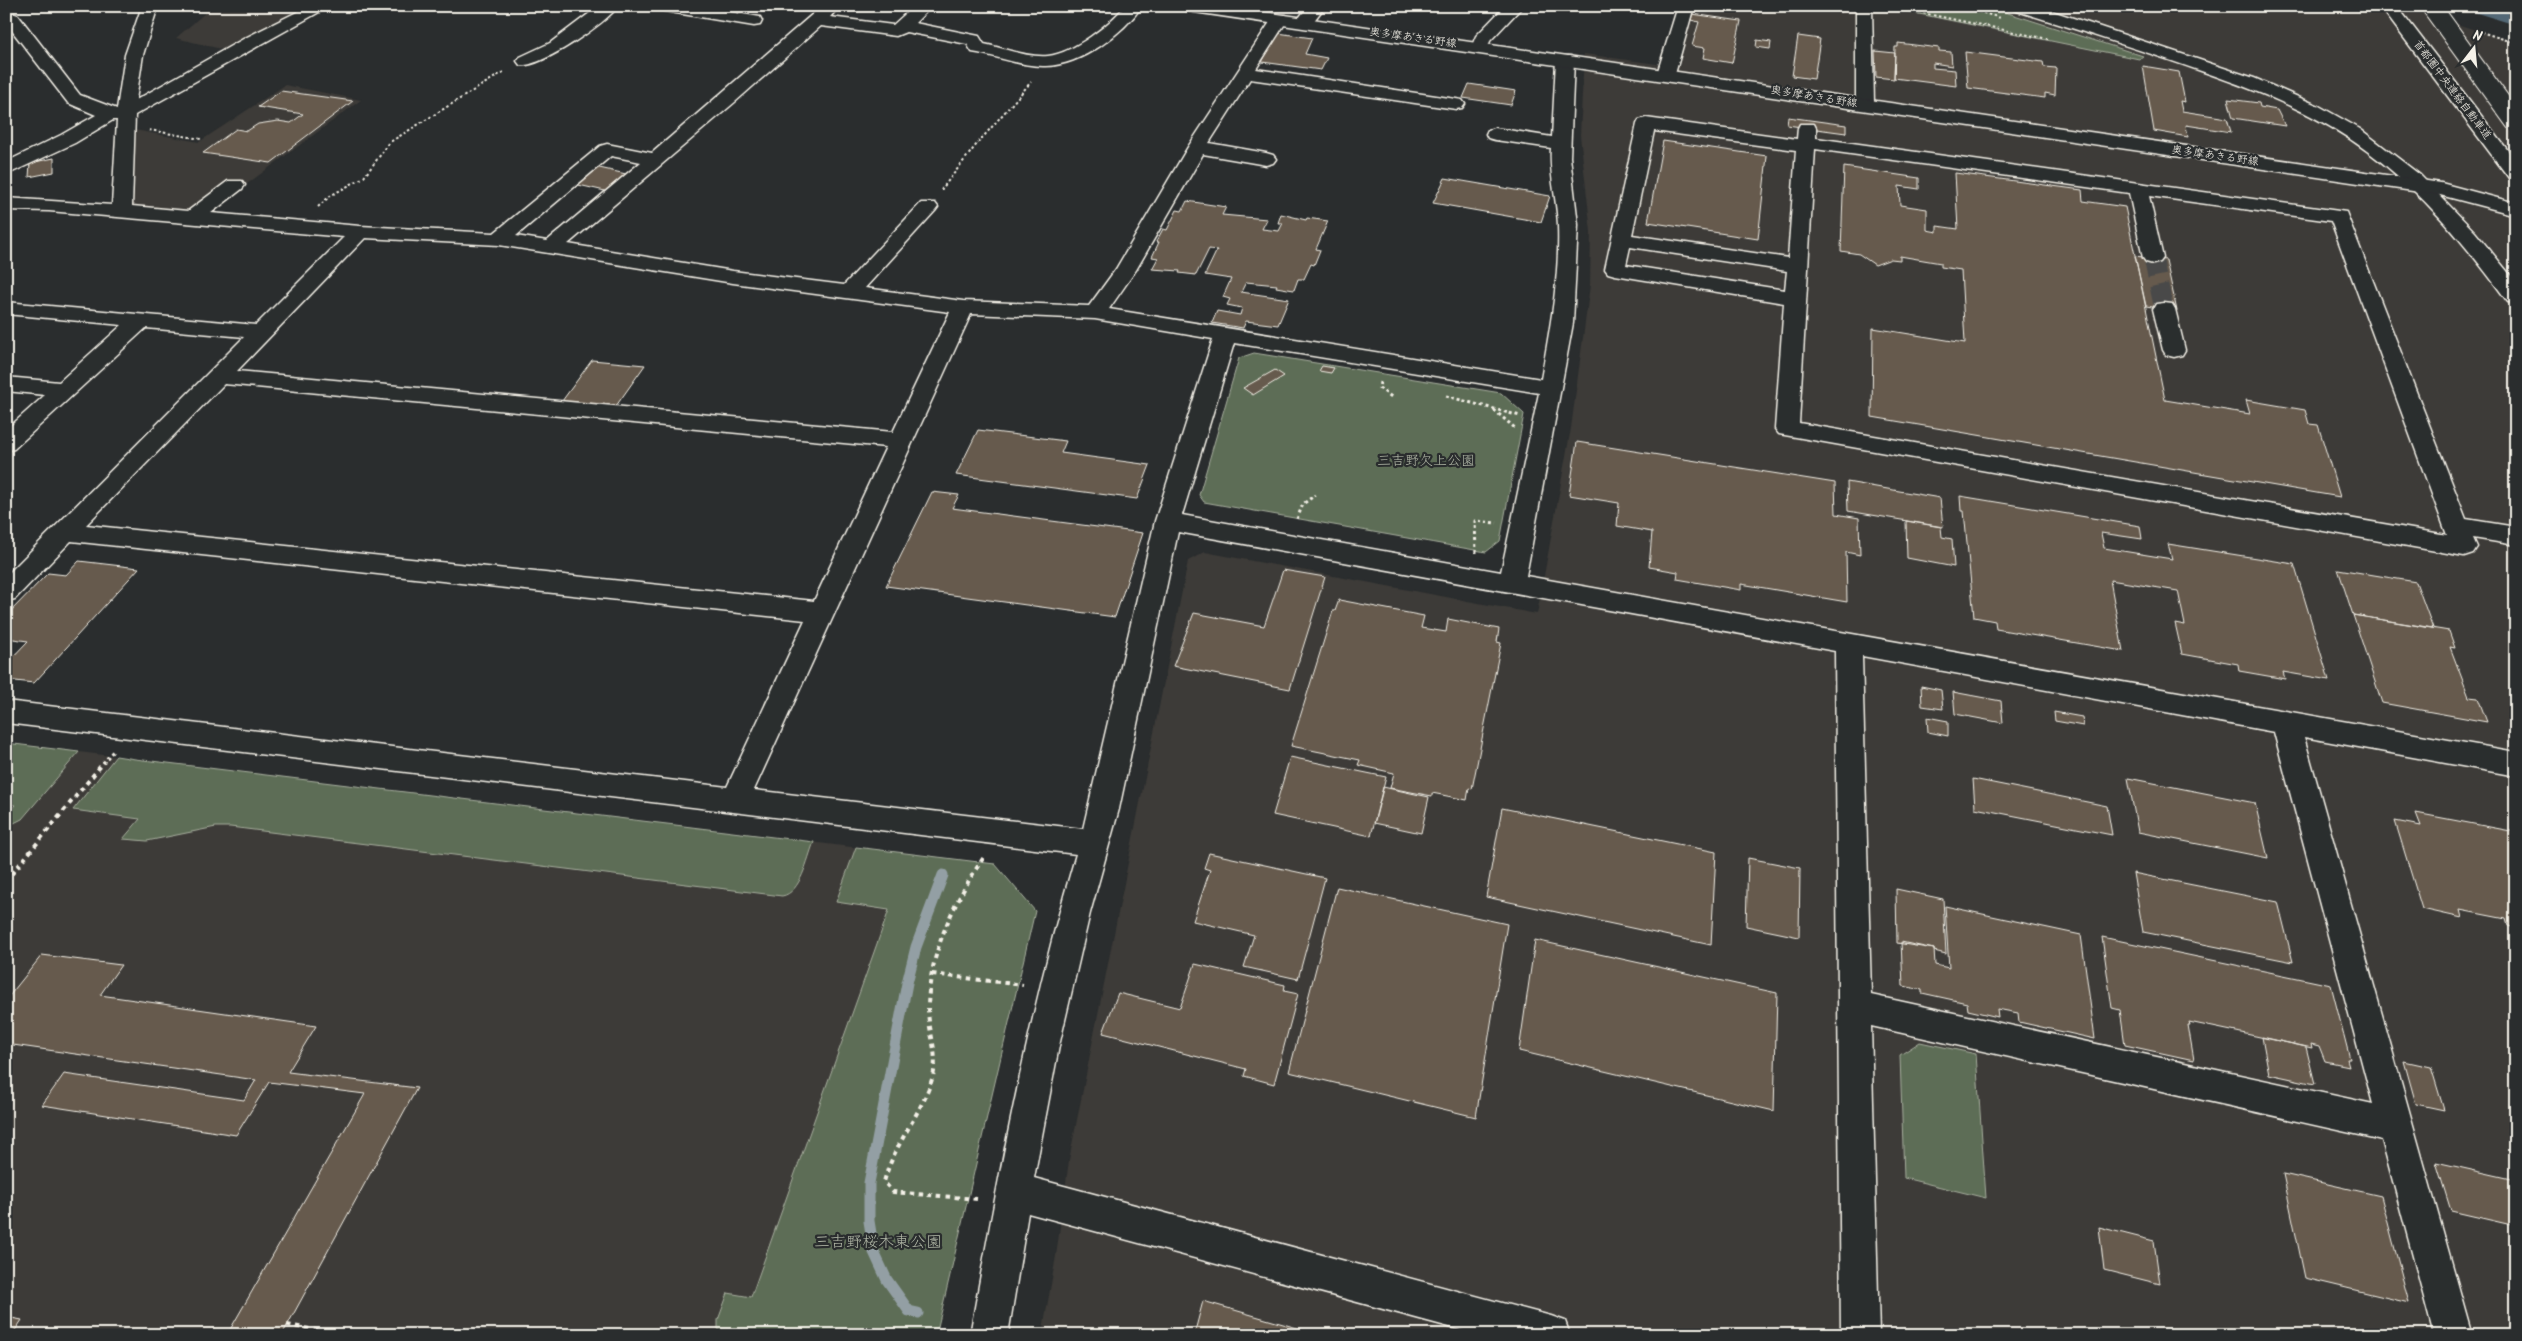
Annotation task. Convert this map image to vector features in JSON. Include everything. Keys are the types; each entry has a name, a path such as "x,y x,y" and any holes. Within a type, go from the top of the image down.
{"main road":[{"path":"122,212 122,117 139,34 150,6"},
{"path":"6,169 60,143 122,117 251,42 322,6"},
{"path":"526,61 556,48 610,6"},
{"path":"664,6 750,15"},
{"path":"552,248 654,159 704,120 832,6"},
{"path":"817,20 896,32 924,6"},
{"path":"903,26 973,40 978,48 1046,61 1088,45 1106,32 1134,6"},
{"name":"奥多摩あきる野線","path":"1187,6 1666,74 2432,188 2516,209"},
{"path":"1304,22 1317,6"},
{"path":"1480,48 1482,40 1515,6"},
{"path":"1666,74 1686,6"},
{"path":"1864,6 1865,104"},
{"name":"首都圏中央連絡自動車道","path":"2388,6 2516,174"},
{"path":"2431,6 2516,123"},
{"path":"2035,8 2274,92 2345,128 2374,146 2432,188 2516,296"},
{"path":"6,16 12,19 74,99 122,117"},
{"path":"1095,313 1131,262 1197,147 1280,19"},
{"path":"1512,583 1551,388 1562,322 1567,269 1568,225 1560,144 1565,60"},
{"path":"1033,79 1046,61"},
{"path":"1244,73 1456,104"},
{"path":"1796,298 1615,269 1646,124 1806,134 2138,188 2339,216 2464,547 1787,429 1796,298 1806,134 1809,96"},
{"path":"1495,134 1560,144"},
{"path":"1197,147 1266,159"},
{"path":"499,239 608,150 654,159"},
{"path":"192,218 236,185"},
{"path":"2138,188 2154,258"},
{"name":"奥多摩あきる野線","path":"2432,188 2494,189 2516,192"},
{"path":"6,204 360,232 499,239 733,277 963,307 1095,313 1551,388"},
{"path":"849,292 928,207"},
{"path":"9,586 65,532 360,232"},
{"path":"1621,239 1798,266"},
{"path":"735,800 963,307"},
{"path":"6,308 262,332"},
{"path":"2164,309 2174,350"},
{"path":"6,443 140,320"},
{"path":"989,1335 1042,1046 1074,912 1104,809 1168,521 1225,335"},
{"path":"219,376 901,441"},
{"path":"6,384 64,390"},
{"path":"1168,521 2516,764"},
{"path":"2456,526 2516,536"},
{"path":"65,532 821,612"},
{"path":"1848,643 1860,1335"},
{"path":"6,712 1094,843"},
{"path":"2286,722 2453,1335"},
{"path":"1854,1007 2396,1126"},
{"path":"1014,1191 1551,1335"}],"path":[{"path":"1889,6 2051,40"},
{"path":"294,226 330,196 364,177 390,142 491,78 526,61"},
{"path":"928,207 977,144 1033,79"},
{"path":"122,117 202,139"},
{"path":"1437,393 1524,417"},
{"path":"1491,408 1521,433"},
{"path":"1288,542 1303,504 1315,495"},
{"path":"1476,555 1475,521 1504,524"},
{"path":"6,881 113,750"},
{"path":"976,1199 893,1192 884,1182 887,1168 923,1104 934,1074 934,1040 928,1011 932,974 951,918 984,856"},
{"path":"932,974 1023,985"},
{"path":"287,1325 344,1335"}],"shaded area":[{"path":"213,6 315,6 229,51 176,38"},
{"path":"1696,6 2401,6 2516,43 2516,1335 1042,1335 1056,1256 1069,1160 1188,561 1205,552 1537,614 1571,428 1590,285 1591,232 1580,135 1584,54 1679,67 1692,10"},
{"path":"285,85 361,100 209,212 132,205 135,130 199,142"},
{"path":"6,743 932,857 930,1335 6,1335"}],"green space":[{"path":"1880,6 1986,6 2143,56 2139,59"},
{"name":"三吉野欠上公園","path":"1254,353 1501,393 1524,414 1500,541 1486,552 1204,502 1199,495 1239,358"},
{"path":"6,743 79,752 22,819 6,827 6,815 15,805 6,803"},
{"path":"116,756 814,842 799,882 789,894 782,896 230,827 216,827 147,841 123,839 140,819 73,810"},
{"name":"三吉野桜木東公園","path":"856,847 995,864 1035,911 936,1335 723,1333 718,1329 718,1320 728,1293 751,1297 889,910 836,902"},
{"path":"1920,1042 1976,1054 1986,1198 1904,1178 1900,1055"}],"building":[{"path":"1820,6 1846,6 1841,12"},
{"path":"1692,14 1741,21 1732,63 1703,58 1705,48 1692,46 1699,22 1691,20"},
{"path":"1278,33 1312,38 1305,54 1327,58 1321,70 1262,62"},
{"path":"1798,36 1820,39 1814,79 1792,76"},
{"path":"1757,40 1771,42 1770,49 1756,47"},
{"path":"1898,43 1939,48 1939,51 1951,52 1952,66 1933,63 1933,68 1955,70 1956,86 1894,78 1895,47 1898,47"},
{"path":"1875,51 1895,53 1894,79 1876,77"},
{"path":"1965,52 2043,62 2044,67 2056,68 2055,95 2045,93 2045,98 1968,88"},
{"path":"2143,66 2179,72 2185,102 2180,101 2182,111 2227,118 2231,132 2186,125 2188,137 2154,131"},
{"path":"1469,84 1516,91 1511,105 1463,98"},
{"path":"281,91 353,101 271,163 203,153 236,129 247,131 258,124 278,121 291,123 303,114 258,107"},
{"path":"2228,99 2259,103 2260,107 2277,110 2285,126 2233,118"},
{"path":"1788,117 1846,125 1846,133 1787,125"},
{"path":"1663,141 1767,156 1758,239 1648,222"},
{"path":"54,158 54,172 29,177 30,163"},
{"path":"595,167 626,174 605,191 574,184"},
{"path":"1844,167 1919,178 1919,189 1899,186 1900,205 1927,209 1927,230 1937,232 1937,226 1958,229 1955,173 2082,190 2083,201 2125,207 2165,400 2250,414 2246,400 2305,410 2309,424 2318,425 2340,497 1872,417 1873,328 1965,343 1961,270 1941,267 1941,263 1900,256 1900,260 1891,259 1875,265 1859,254 1841,251"},
{"path":"1445,178 1550,196 1541,222 1433,203"},
{"path":"1187,201 1226,207 1222,215 1267,219 1262,229 1279,231 1283,223 1278,223 1281,214 1306,220 1307,218 1328,221 1316,249 1320,250 1314,265 1311,264 1304,279 1298,279 1294,290 1276,287 1277,285 1246,282 1241,292 1289,299 1278,325 1246,321 1243,328 1212,323 1217,311 1240,315 1242,308 1227,305 1230,299 1223,297 1231,279 1205,275 1217,250 1209,249 1196,275 1179,273 1180,271 1152,269 1158,258 1152,257 1159,242 1156,242 1163,229 1167,230 1177,210 1182,211"},
{"path":"2135,256 2166,260 2177,311 2146,306"},
{"path":"592,360 645,365 616,406 562,401"},
{"path":"1322,366 1334,368 1331,373 1319,371"},
{"path":"1275,370 1284,376 1253,395 1243,388"},
{"path":"978,430 1066,441 1061,453 1150,465 1137,499 956,475"},
{"path":"1577,442 1835,483 1836,514 1859,518 1860,555 1846,552 1847,602 1741,584 1741,590 1677,579 1678,572 1649,567 1652,532 1617,526 1619,503 1569,495"},
{"path":"1847,482 1940,498 1943,527 1848,511"},
{"path":"932,492 959,495 952,508 1143,533 1115,617 886,586"},
{"path":"1960,496 2140,526 2142,539 2101,533 2104,548 2172,559 2168,544 2294,564 2329,680 2283,672 2285,679 2239,671 2238,664 2182,654 2175,623 2185,625 2178,591 2110,580 2123,651 1996,629 1995,621 1974,617 1964,511 1961,511"},
{"path":"1906,521 1941,527 1942,537 1952,539 1954,567 1907,558"},
{"path":"79,561 139,568 34,683 6,680 6,664 28,641 6,638 6,616 48,573 66,575"},
{"path":"2338,569 2416,582 2433,628 2353,615"},
{"path":"1283,570 1325,577 1290,689 1173,666 1194,613 1264,626"},
{"path":"1339,600 1424,616 1421,628 1446,632 1448,619 1499,629 1497,642 1501,643 1472,789 1469,788 1467,800 1432,793 1432,796 1390,788 1394,773 1358,765 1360,760 1291,746 1333,611 1335,611"},
{"path":"2353,615 2449,631 2455,648 2450,647 2469,697 2478,698 2487,722 2382,703"},
{"path":"1921,686 1941,690 1943,709 1922,706"},
{"path":"1953,692 2001,701 2003,723 1955,714"},
{"path":"2054,712 2082,717 2083,726 2055,721"},
{"path":"1927,717 1948,721 1948,736 1928,732"},
{"path":"1290,757 1386,777 1371,836 1273,815"},
{"path":"2128,778 2255,803 2268,858 2138,832"},
{"path":"1973,779 2107,806 2112,835 1975,808"},
{"path":"1383,787 1429,797 1421,833 1374,823"},
{"path":"1502,808 1716,852 1711,945 1486,897"},
{"path":"2416,813 2516,832 2516,928 2508,926 2506,919 2460,910 2462,918 2422,909 2395,821 2421,826"},
{"path":"1209,853 1325,878 1298,979 1244,967 1254,935 1193,921 1210,870 1204,868"},
{"path":"1748,858 1800,868 1799,937 1746,926"},
{"path":"2133,873 2278,902 2293,962 2143,932"},
{"path":"1337,887 1507,924 1476,1117 1289,1072"},
{"path":"1896,889 1943,899 1946,954 1934,951 1934,949 1897,943"},
{"path":"1945,906 2081,935 2095,1039 2019,1022 2018,1013 1997,1009 1998,1017 1968,1010 1967,1003 1922,993 1922,990 1903,986 1901,942 1934,949 1935,965 1949,968"},
{"path":"2102,937 2331,985 2350,1059 2347,1059 2349,1066 2325,1061 2319,1046 2311,1044 2312,1048 2189,1022 2194,1060 2125,1045 2120,1010 2112,1008"},
{"path":"1535,940 1777,993 1774,1111 1519,1051"},
{"path":"42,955 121,965 100,995 316,1026 288,1072 417,1088 282,1335 227,1335 365,1094 269,1082 236,1135 42,1105 64,1074 244,1100 256,1080 6,1044 6,1000"},
{"path":"1195,964 1285,985 1284,991 1298,994 1274,1084 1244,1076 1246,1069 1103,1033 1118,993 1180,1008"},
{"path":"2262,1037 2306,1047 2315,1084 2269,1074"},
{"path":"2404,1061 2431,1067 2444,1110 2416,1104"},
{"path":"2436,1162 2516,1180 2516,1226 2451,1211"},
{"path":"2283,1174 2381,1196 2409,1303 2305,1278"},
{"path":"2099,1227 2154,1241 2160,1284 2104,1270"},
{"path":"1203,1301 1311,1332 1310,1335 1194,1335"},
{"path":"6,1317 22,1320 12,1335 6,1335"}],"waterway":[{"path":"2488,6 2516,15"},
{"path":"918,1313 909,1311 887,1280 874,1252 869,1221 869,1183 907,983 916,947 943,875"}],"tunnel":[{"path":"2153,258 2164,309"}]}
